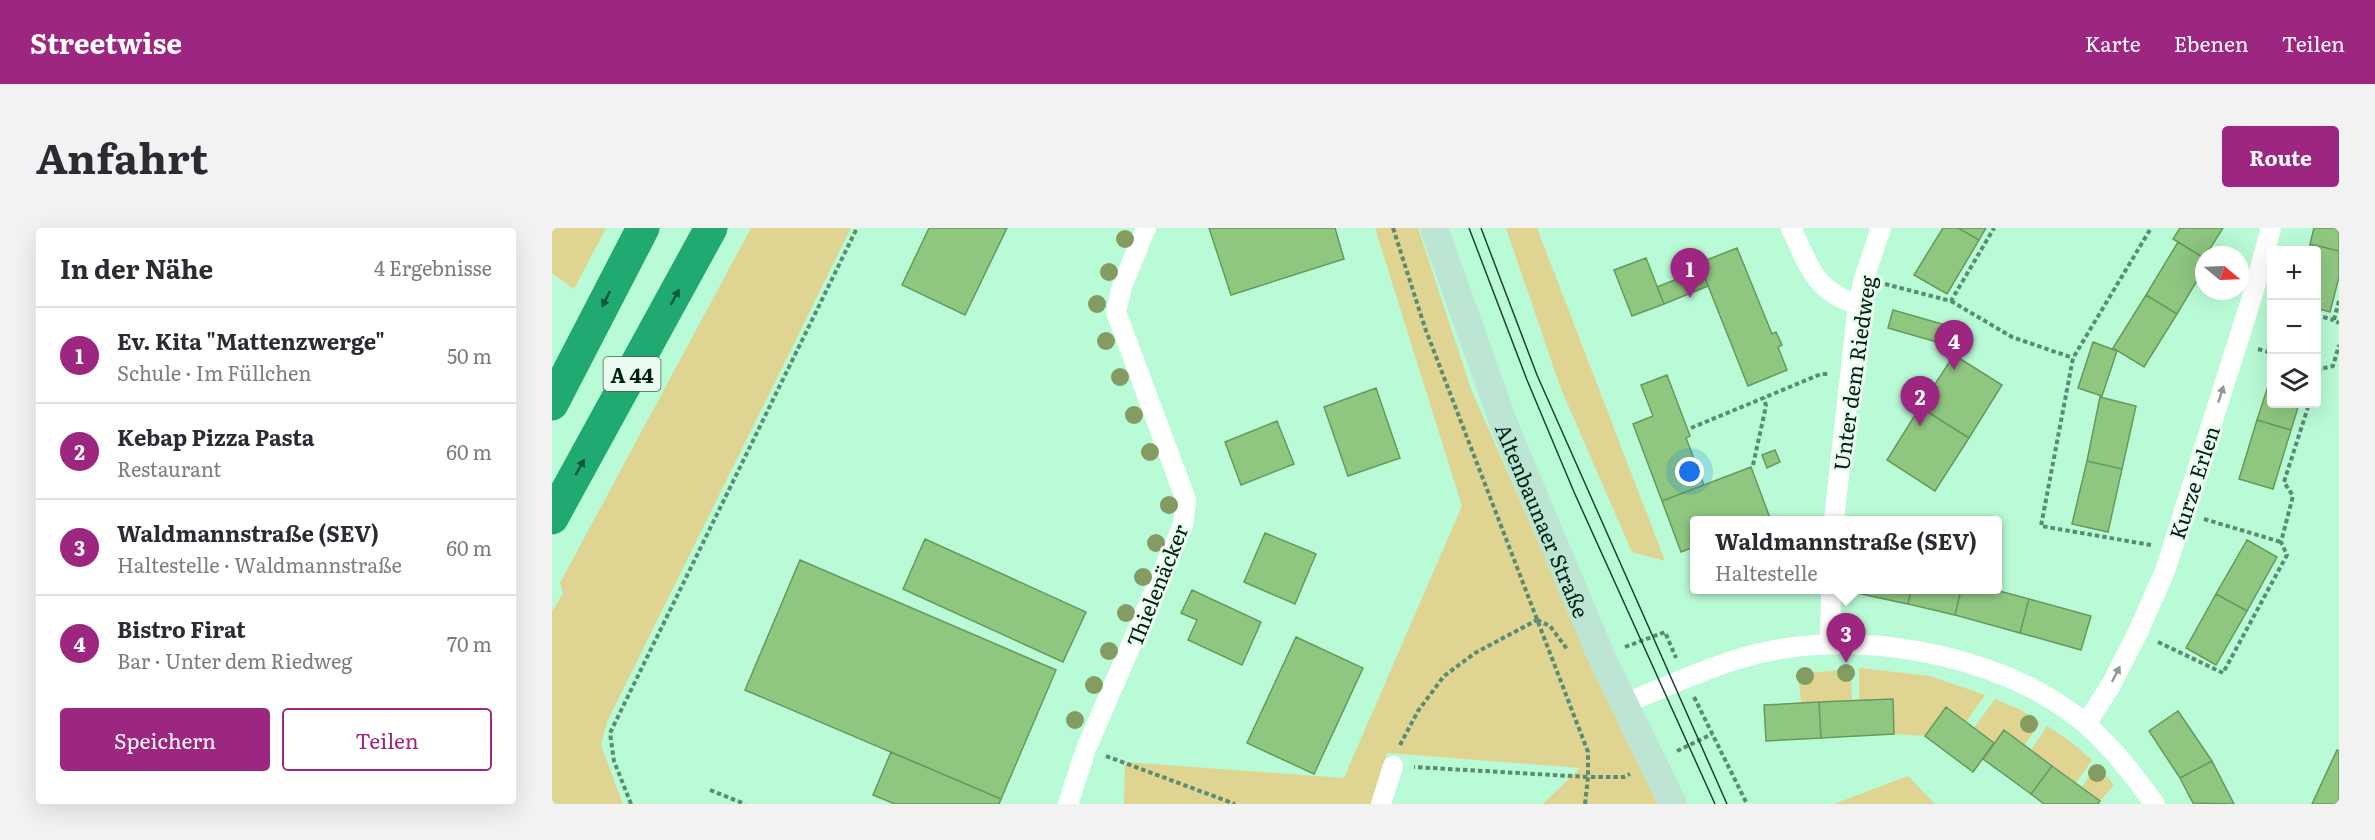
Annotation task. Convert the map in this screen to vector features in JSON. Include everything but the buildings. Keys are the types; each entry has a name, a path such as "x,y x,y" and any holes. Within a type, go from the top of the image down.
{"highway":[{"name":"A 44","path":"552,404 643,228"},
{"name":"A 44","path":"552,518 711,228"}],"main road":[{"name":"Altenbaunaer Straße","path":"1434,228 1505,427 1594,640 1673,804"}],"street":[{"name":"Thielenäcker","path":"1068,804 1086,749 1183,525 1186,500 1116,312 1122,286 1146,228"},
{"path":"1791,228 1817,281 1840,299 1858,305"},
{"name":"Unter dem Riedweg","path":"1834,516 1858,305 1863,279 1881,228"},
{"name":"Kurze Erlen","path":"2086,724 2110,686 2138,632 2172,549 2252,297 2271,228"},
{"path":"1830,643 1831,594"},
{"path":"1624,704 1739,658 1830,643 1870,644 1927,652 1985,668 2036,691 2086,724 2123,762 2155,804"},
{"path":"1381,804 1393,766"}],"path":[{"path":"631,804 614,761 610,732 857,228"},
{"path":"1393,228 1425,328 1588,752 1588,777 1393,766 1403,737 1418,711 1444,676 1475,653 1537,620"},
{"path":"1951,301 1994,228"},
{"path":"2151,228 2073,358 2041,526 2172,549"},
{"path":"1863,279 1951,301 2012,337 2073,358"},
{"path":"2334,320 2339,301"},
{"path":"2321,316 2339,323"},
{"path":"2321,368 2333,366 2339,345"},
{"path":"1691,428 1821,374 1850,375"},
{"path":"1753,465 1766,406 1764,398"},
{"path":"2138,632 2223,673 2287,555 2281,542 2294,496 2284,482 2308,408"},
{"path":"2183,513 2281,542"},
{"path":"1685,679 1747,804"},
{"path":"1086,749 1235,804"},
{"path":"1723,773 1730,770"},
{"path":"710,790 745,804"}],"shaded area":[{"path":"552,228 606,228 574,289 552,273"},
{"path":"751,228 851,228 607,722 601,745 623,804 552,804 552,612 563,593 560,583"},
{"path":"1375,228 1418,228 1471,389 1622,732 1659,804 1543,804 1580,768 1387,753 1373,804 1124,804 1125,762 1344,778 1462,506"},
{"path":"1506,228 1537,228 1665,561 1632,552 1561,389"},
{"path":"1859,668 1930,676 1985,695 1966,722 1946,708 1925,736 1894,734 1893,699 1859,700"},
{"path":"1851,669 1852,701 1801,703 1798,674"},
{"path":"1995,699 2019,709 2040,722 2025,745 2004,730 1994,743 1974,728"},
{"path":"2047,726 2070,741 2092,760 2076,783 2031,750"},
{"path":"2097,765 2114,785 2100,801 2082,787"},
{"path":"1908,776 1935,804 1834,804"}],"tram line":[{"path":"1469,228 1527,380 1574,492 1715,804"},
{"path":"1481,228 1537,375 1727,804"}],"place":[{"name":"Ev. Kita \"Mattenzwerge\"","path":"1690,298"},
{"name":"Bistro Firat","path":"1954,370"},
{"name":"Kebap Pizza Pasta","path":"1920,426"},
{"name":"Waldmannstraße (SEV)","path":"1846,663"}]}
